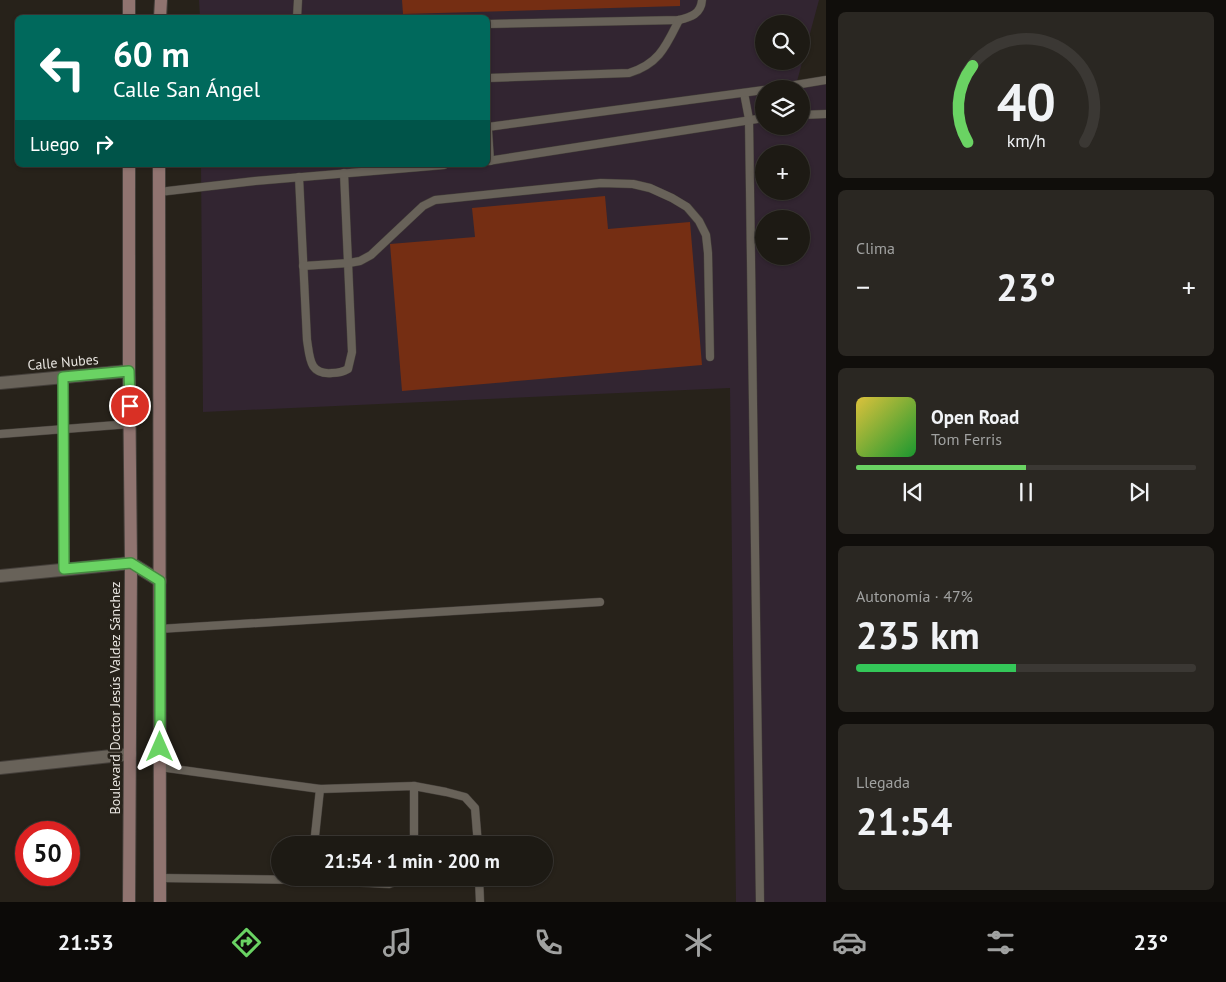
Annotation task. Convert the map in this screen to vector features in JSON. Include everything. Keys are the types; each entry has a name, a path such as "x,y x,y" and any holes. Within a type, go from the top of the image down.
{"main road":[{"path":"129,0 129,15"},
{"path":"160,0 160,15"},
{"name":"Boulevard Doctor Jesús Valdez Sánchez","path":"129,167 131,563 129,902"},
{"path":"159,167 160,902"}],"street":[{"name":"Calle Nubes","path":"0,383 129,371"},
{"path":"0,576 131,563 160,581"},
{"path":"0,768 130,754"}],"lane":[{"path":"297,15 298,0"},
{"path":"490,24 679,20 696,14 702,6 702,0"},
{"path":"490,78 630,73 643,69 665,49 679,20"},
{"path":"810,83 826,80"},
{"path":"490,128 755,91"},
{"path":"744,93 749,120 760,902"},
{"path":"810,115 826,114"},
{"path":"490,161 755,119"},
{"path":"158,192 419,167"},
{"path":"299,177 306,340 314,369 325,374 337,373 348,369 352,352 344,173"},
{"path":"303,266 360,261 371,255 423,206 435,200 601,183 633,184 650,188 687,207 699,221 706,235 710,357"},
{"path":"63,377 64,569"},
{"path":"0,434 130,424"},
{"path":"160,629 600,602"},
{"path":"160,767 320,789 414,786 446,792 465,797 475,808 477,836"},
{"path":"414,786 414,836"},
{"path":"315,836 320,789"},
{"path":"160,878 271,879"},
{"path":"479,886 480,902"}],"shaded area":[{"path":"199,0 819,0 810,33 810,15 755,15 755,70 800,70 797,80 755,80 755,135 810,135 810,84 826,82 826,902 736,902 730,388 203,412 201,167 490,167 490,15 200,15"}],"building":[{"path":"402,0 680,0 680,6 403,14"},
{"path":"605,196 608,229 690,222 702,365 402,391 390,244 475,237 472,208"}],"route":[{"path":"130,406 129,371 63,377 64,569 131,563 160,581 160,747"}]}
